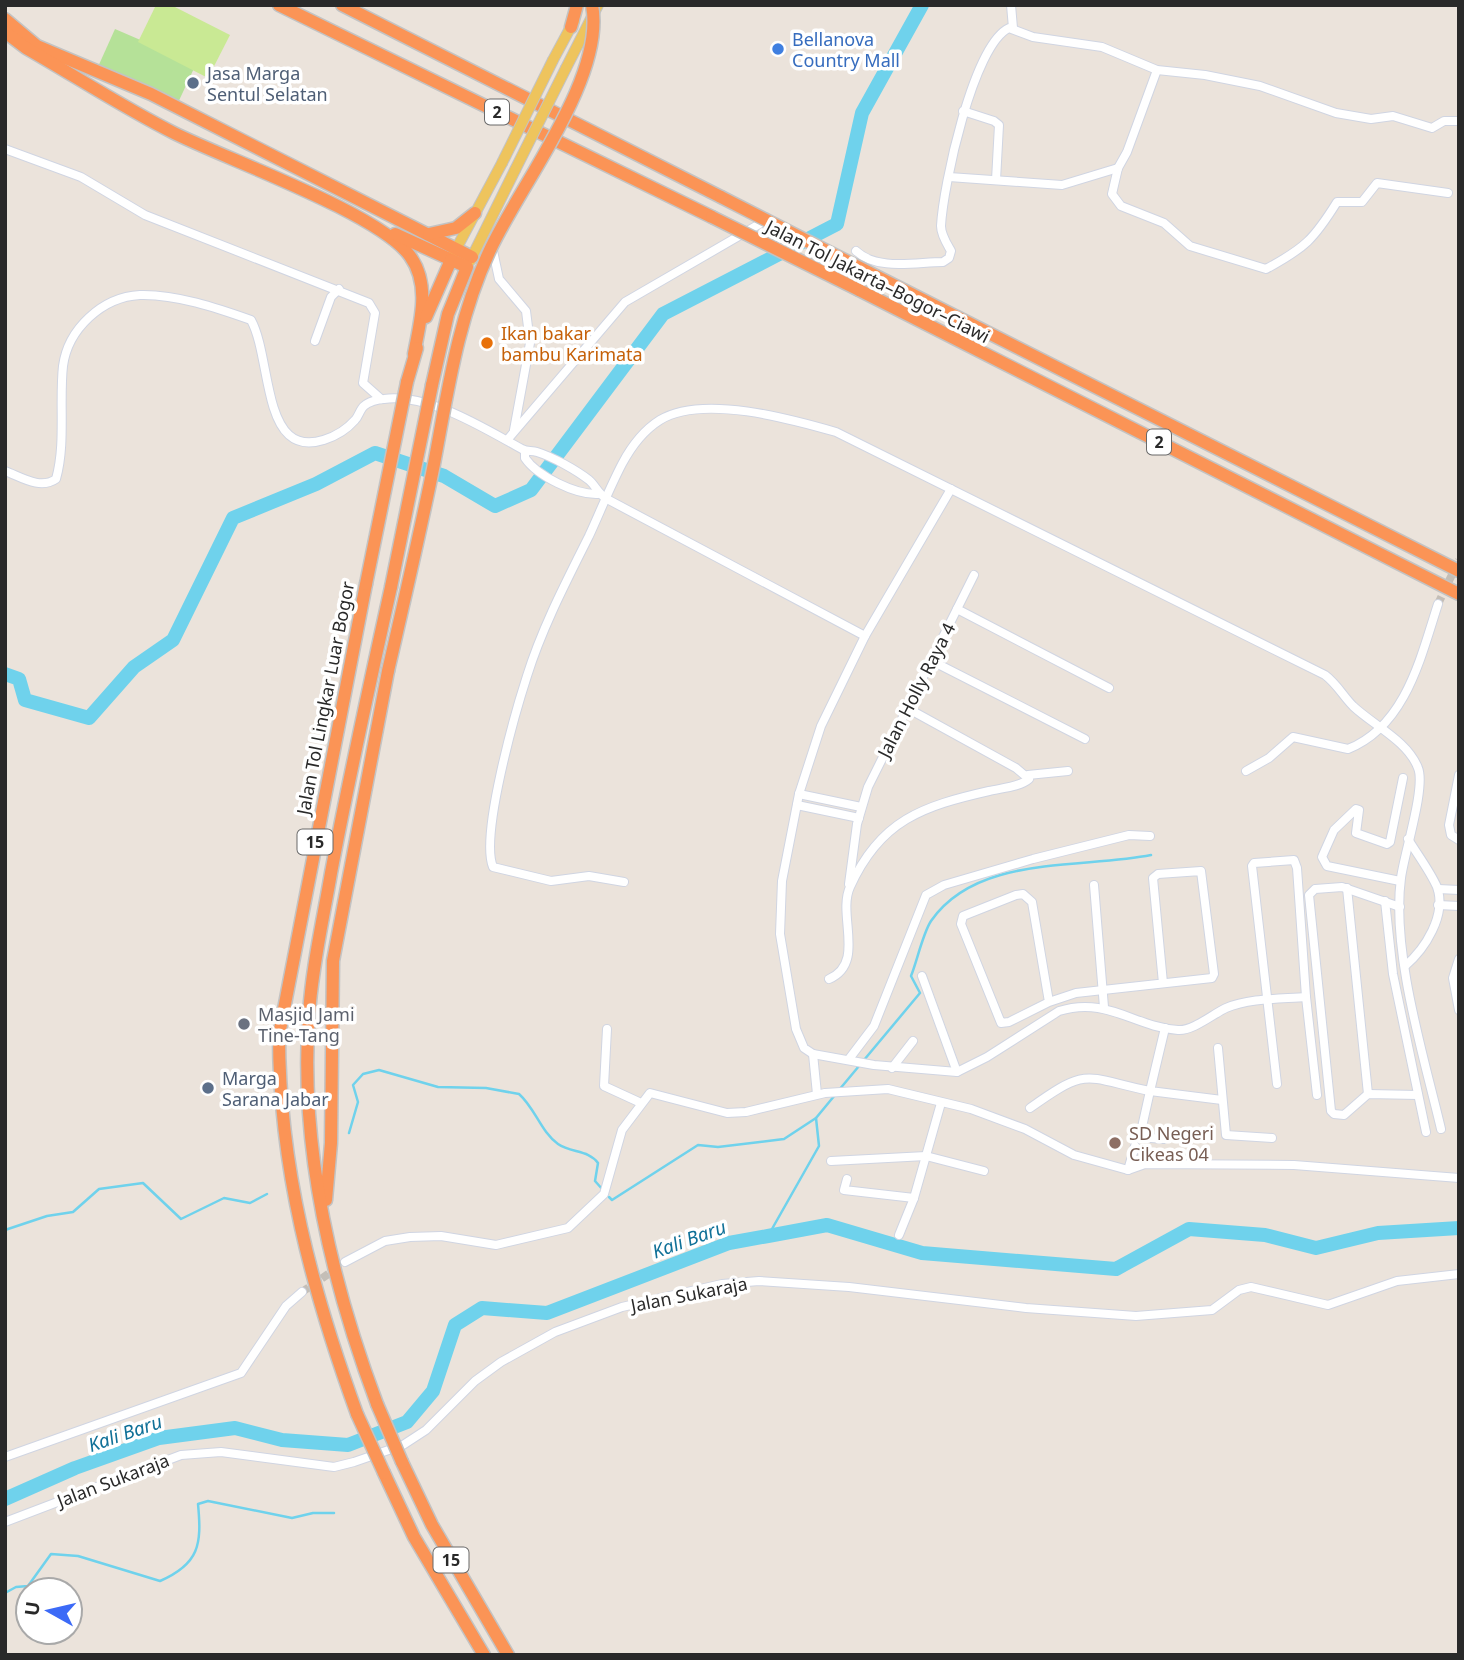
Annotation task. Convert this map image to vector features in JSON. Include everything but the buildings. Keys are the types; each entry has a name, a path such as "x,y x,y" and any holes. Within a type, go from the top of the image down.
{"highway":[{"name":"Jalan Tol Jakarta–Bogor–Ciawi","path":"279,5 859,290 1459,594"},
{"name":"Jalan Tol Jakarta–Bogor–Ciawi","path":"342,5 1459,571"},
{"path":"571,27 579,5"},
{"path":"324,1219 331,1143 333,961 388,671 462,323 491,246 581,80 593,46 596,23 592,5"},
{"path":"5,19 37,46 151,94 429,234 454,255"},
{"path":"5,32 26,48 173,132 345,211 469,262"},
{"path":"345,211 402,246 418,270 423,295 414,355"},
{"path":"429,234 456,228 475,213"},
{"name":"Jalan Tol Lingkar Luar Bogor","path":"454,255 429,307 407,382 279,1035 279,1102 297,1209 324,1312 357,1414 414,1537 484,1655"},
{"name":"15","path":"469,262 448,314 432,385 342,815 309,1016 314,1159 324,1219 344,1306 377,1404 402,1462 432,1525 508,1655"}],"main road":[{"path":"469,262 598,5"},
{"path":"454,255 571,27"}],"street":[{"path":"1011,5 1013,28"},
{"path":"856,251 865,259 878,263 943,262 949,258 951,251 941,228 963,111 997,39 1005,30 1013,28 1033,37 1102,47 1157,70 1205,75 1260,86 1336,113 1360,118 1393,116 1432,128 1449,120 1459,121"},
{"path":"1157,70 1128,152 1118,168 1112,194 1121,206 1164,223 1190,246 1266,269 1303,249 1337,202 1362,202 1377,183 1448,193"},
{"path":"963,111 999,125 996,180"},
{"path":"5,149 82,177 145,215 369,303 375,313 363,383 381,399"},
{"path":"949,177 1062,185 1118,168"},
{"path":"509,439 625,302 763,222 767,214"},
{"path":"481,237 493,247 494,265 499,279 526,311 530,344 514,430"},
{"path":"315,341 331,298 339,289"},
{"path":"5,471 35,483 49,484 56,479 67,346 90,316 136,295 217,309 251,320 260,337 265,378 282,427 298,441 319,442 339,433 355,420 364,405 381,399 440,408 509,439 525,452 534,451 582,476 590,481 598,494"},
{"path":"624,882 589,876 551,881 493,867 488,856 500,780 526,678 540,639 622,462 643,434 661,419 684,411 716,408 803,422 836,432 1325,675 1339,685 1353,706 1380,725 1419,769 1420,786 1400,881 1400,907 1405,965 1441,1129"},
{"path":"525,452 525,458 535,468 580,492 598,494 865,636"},
{"path":"951,489 865,636 821,726 799,794 782,881 780,934 796,1030 804,1048 813,1054 892,1068 957,1072 987,1057 1059,1011 1072,1007 1104,1007 1165,1028 1182,1031 1229,1006 1306,997"},
{"name":"Jalan Holly Raya 4","path":"829,979 841,974 848,963 848,889 861,807 877,766 974,575"},
{"path":"1246,771 1293,737 1348,749 1380,725 1414,681 1438,604"},
{"path":"957,609 1109,688"},
{"path":"932,661 1085,739"},
{"path":"907,709 1028,775 1068,771"},
{"path":"848,889 873,851 913,813 949,800 1027,782 1028,775"},
{"path":"1459,775 1449,825 1451,835 1459,840"},
{"path":"1355,830 1360,836 1387,844 1390,842 1404,778"},
{"path":"799,794 861,807"},
{"path":"797,805 859,818"},
{"path":"1355,830 1359,810 1356,809 1334,830 1322,858 1328,866 1400,881"},
{"path":"1334,830 1355,830"},
{"path":"852,1060 874,1026 926,895 944,885 1032,859 1129,835 1150,836"},
{"path":"1405,965 1431,937 1438,905 1437,889 1408,839"},
{"path":"1277,1084 1265,1000 1252,866 1254,863 1292,860 1297,868 1306,997 1317,1096"},
{"path":"1333,887 1340,868"},
{"path":"1049,1002 1032,902 1023,894 1016,895 963,916 961,924 1001,1023 1009,1022 1049,1002 1076,993 1212,978 1214,974 1201,871 1158,874 1153,878 1163,983"},
{"path":"1094,886 1105,990 1104,1007"},
{"path":"1400,907 1347,888 1315,889 1309,895 1331,1111 1344,1115 1368,1094 1418,1095"},
{"path":"1347,888 1368,1094"},
{"path":"1437,889 1459,890"},
{"path":"1385,901 1393,974 1426,1132"},
{"path":"1438,905 1459,906"},
{"path":"1459,959 1452,978 1459,1010"},
{"path":"922,976 957,1072"},
{"path":"1164,1139 1152,1138 1142,1127 1165,1028"},
{"path":"607,1029 604,1086 641,1102"},
{"path":"892,1068 913,1041"},
{"path":"1218,1048 1226,1135 1272,1138"},
{"path":"813,1054 821,1093"},
{"path":"1030,1108 1066,1083 1083,1077 1150,1091 1222,1100"},
{"path":"345,1262 385,1241 410,1237 441,1236 496,1245 558,1232 578,1220 606,1191 622,1130 650,1093 727,1113 746,1112 821,1093 888,1088 971,1109 1025,1129 1074,1156 1128,1170 1145,1164 1294,1165 1459,1178"},
{"path":"899,1235 914,1198 941,1103"},
{"path":"1128,1170 1135,1146"},
{"path":"831,1161 926,1156 984,1171"},
{"path":"847,1179 844,1189 914,1198"},
{"name":"Jalan Sukaraja","path":"5,1522 181,1455 222,1452 334,1467 403,1446 426,1430 475,1381 501,1362 555,1332 622,1307 722,1284 759,1281 838,1286 1026,1308 1136,1316 1212,1310 1239,1290 1251,1287 1328,1305 1397,1281 1459,1274"},
{"path":"5,1457 241,1373 286,1306 302,1292"}],"green space":[{"path":"156,5 171,5 230,35 208,78 138,42"},
{"path":"115,29 196,64 176,107 97,69"}],"waterway":[{"path":"5,674 19,679 25,700 89,718 134,667 173,640 233,518 316,484 375,453 444,476 495,506 531,490 663,314 837,224 862,113 922,5"},
{"path":"864,1060 920,993 911,976 928,926 951,900 975,884 1003,874 1063,864 1151,855"},
{"path":"839,1090 859,1066"},
{"path":"349,1133 358,1102 353,1085 363,1074 379,1070 438,1087 486,1088 519,1094 552,1139 563,1147 590,1156 598,1163 595,1181 603,1190"},
{"path":"768,1236 819,1146 816,1118 835,1095"},
{"path":"609,1197 612,1200 698,1145 718,1147 784,1139 816,1118"},
{"path":"5,1230 47,1216 73,1212 99,1189 143,1183 181,1219 224,1198 250,1203 267,1194"},
{"name":"Kali Baru","path":"5,1499 75,1468 159,1438 235,1428 282,1440 348,1445 407,1422 433,1391 455,1325 482,1308 547,1313 729,1243 827,1225 922,1253 1116,1269 1189,1229 1265,1235 1316,1248 1378,1233 1459,1228"},
{"path":"5,1593 16,1587 28,1586 51,1554 78,1556 160,1581 183,1568 195,1552 199,1531 198,1504 208,1501 292,1518 313,1513 334,1513"}],"tunnel":[{"path":"1438,604 1459,560"},
{"path":"302,1292 337,1268"}],"place":[{"name":"Bellanova Country Mall","path":"778,49"},
{"name":"Jasa Marga Sentul Selatan","path":"193,83"},
{"name":"Ikan bakar bambu Karimata","path":"487,343"},
{"name":"Masjid Jami Tine-Tang","path":"244,1024"},
{"name":"Marga Sarana Jabar","path":"208,1088"},
{"name":"SD Negeri Cikeas 04","path":"1115,1143"}]}
